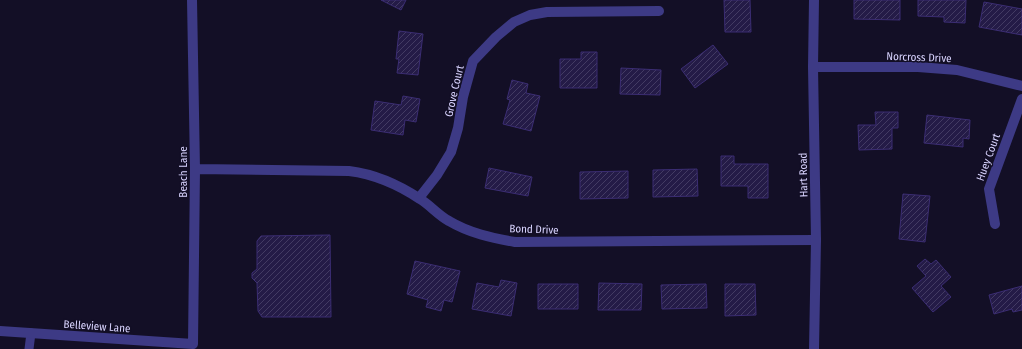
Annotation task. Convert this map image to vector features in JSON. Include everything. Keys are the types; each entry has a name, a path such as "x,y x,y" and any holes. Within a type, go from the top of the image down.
{"street":[{"name":"Beach Lane","path":"192,0 196,169 193,344"},
{"name":"Hart Road","path":"814,0 813,67 816,240 814,349"},
{"name":"Grove Court","path":"419,198 437,175 451,152 458,128 463,97 473,61 496,37 514,22 530,15 547,12 659,11"},
{"name":"Norcross Drive","path":"813,67 918,67 957,70 1022,86"},
{"name":"Huey Court","path":"995,224 989,189 1022,99"},
{"name":"Bond Drive","path":"196,169 356,172 380,178 419,198 448,221 467,230 491,238 516,242 816,240"},
{"name":"Belleview Lane","path":"0,331 193,344"}],"lane":[{"path":"29,349 30,333"}],"building":[{"path":"381,0 406,0 401,10"},
{"path":"724,0 750,0 751,32 725,32"},
{"path":"854,0 900,0 900,20 854,19"},
{"path":"918,0 966,0 965,23 944,22 944,17 918,16"},
{"path":"984,2 1022,9 1022,35 979,27"},
{"path":"399,31 423,34 418,75 397,73 399,59 396,59"},
{"path":"713,45 728,64 695,88 681,69"},
{"path":"581,52 597,52 597,88 560,88 560,59 581,59"},
{"path":"621,68 661,70 660,95 620,94"},
{"path":"512,80 528,84 526,93 540,96 531,131 503,124 510,100 507,99"},
{"path":"403,96 420,99 416,122 405,120 403,135 371,130 375,101 401,105"},
{"path":"875,112 898,112 898,128 892,128 892,149 859,150 858,125 876,125"},
{"path":"927,115 970,120 969,139 963,138 963,147 924,143"},
{"path":"721,156 734,156 734,164 768,164 768,198 748,198 748,186 721,186"},
{"path":"489,168 532,177 528,196 485,188"},
{"path":"697,169 698,196 653,197 653,170"},
{"path":"628,171 628,198 580,199 580,172"},
{"path":"903,194 930,196 925,242 899,239"},
{"path":"330,235 331,317 262,317 258,311 257,283 252,278 252,273 257,269 257,241 261,236"},
{"path":"925,259 931,264 936,260 951,277 941,286 951,297 933,312 912,288 926,276 917,266"},
{"path":"415,261 460,271 452,302 444,300 441,311 426,307 428,300 407,294"},
{"path":"501,280 517,283 511,316 472,309 477,283 499,287"},
{"path":"599,283 642,284 641,310 598,310"},
{"path":"538,284 578,284 578,309 538,309"},
{"path":"706,284 707,308 662,309 661,285"},
{"path":"725,284 755,284 756,315 725,316"},
{"path":"1022,286 1022,310 1013,312 1012,309 994,314 989,295"}]}
